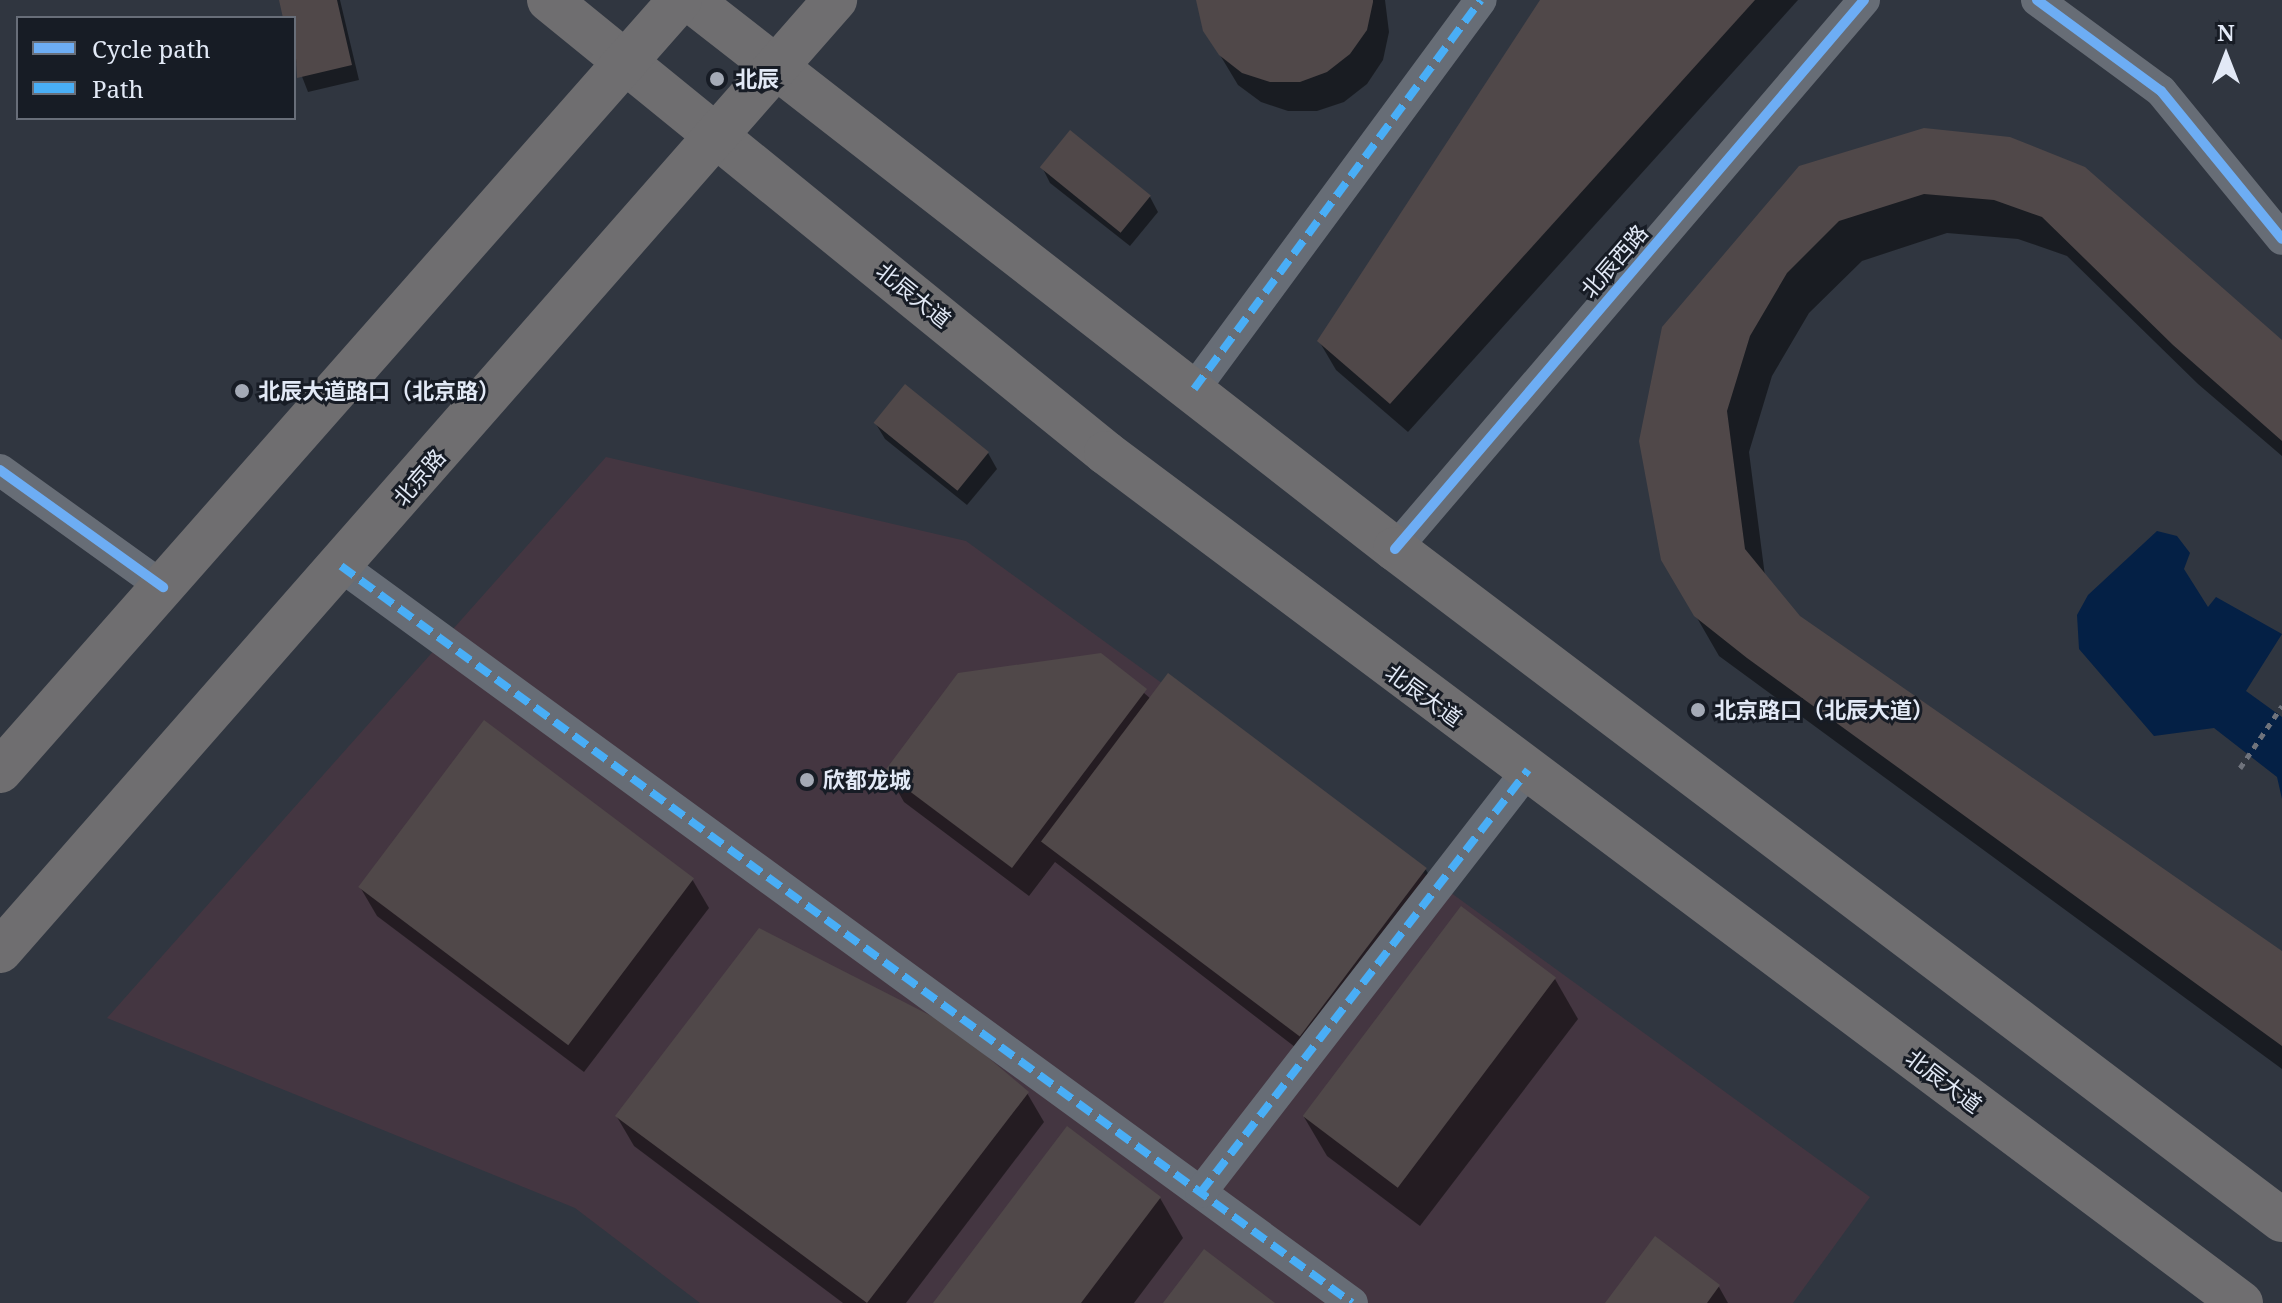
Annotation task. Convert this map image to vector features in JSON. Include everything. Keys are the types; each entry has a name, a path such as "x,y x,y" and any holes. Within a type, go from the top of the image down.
{"main road":[{"name":"北辰大道","path":"549,0 1106,453 2241,1303"},
{"path":"0,771 680,0"},
{"path":"690,0 1194,389 1395,549 2282,1220"},
{"name":"北京路","path":"0,951 720,136 776,66 835,0"}],"street":[{"path":"1194,389 1481,0"},
{"name":"北辰西路","path":"1395,549 1864,0"},
{"path":"2037,0 2161,91 2282,239"},
{"path":"0,470 163,587"},
{"path":"341,566 1352,1303"},
{"path":"1201,1192 1528,770"}],"path":[{"path":"2240,768 2282,706"}],"shaded area":[{"name":"欣都龙城","path":"606,457 966,541 1870,1197 1793,1303 700,1303 575,1208 107,1018"}],"water":[{"path":"2157,531 2177,536 2190,553 2184,569 2208,607 2216,597 2282,634 2246,691 2282,717 2282,799 2277,777 2214,728 2154,736 2079,649 2077,615 2088,595"}],"building":[{"path":"279,0 337,0 352,65 297,78 296,16 283,16"},
{"path":"1196,0 1373,2 1367,30 1350,54 1327,72 1300,82 1270,82 1242,73 1219,55 1203,31"},
{"path":"1540,0 1755,0 1390,404 1317,341"},
{"path":"1924,128 2010,137 2085,167 2282,340 2282,441 2173,345 2042,217 1994,200 1924,194 1839,221 1787,273 1750,336 1727,411 1745,549 1800,616 2282,951 2282,1046 1747,658 1694,616 1661,560 1639,441 1662,327 1799,166"},
{"path":"1070,130 1151,195 1121,233 1040,167"},
{"path":"905,384 989,452 957,491 874,423"},
{"path":"1101,653 1147,689 1012,868 884,772 958,673"},
{"path":"1168,673 1427,868 1300,1037 1041,842"},
{"path":"484,720 694,878 568,1045 358,887"},
{"path":"1461,906 1556,978 1398,1188 1303,1116"},
{"path":"759,928 951,1026 1029,1092 867,1303 615,1116"},
{"path":"1067,1126 1161,1197 1081,1303 933,1303"},
{"path":"1655,1236 1720,1285 1707,1303 1605,1303"},
{"path":"1204,1249 1275,1303 1163,1303"}],"marked path":[{"path":"1194,389 1481,0"},
{"path":"341,566 1352,1303"},
{"path":"1201,1192 1528,770"}],"cycle path":[{"path":"1395,549 1864,0"},
{"path":"2037,0 2161,91 2282,239"},
{"path":"0,470 163,587"}],"place":[{"name":"北辰","path":"717,79"},
{"name":"北辰大道路口（北京路）","path":"242,391"},
{"name":"北京路口（北辰大道）","path":"1698,710"},
{"name":"欣都龙城","path":"807,780"}]}
